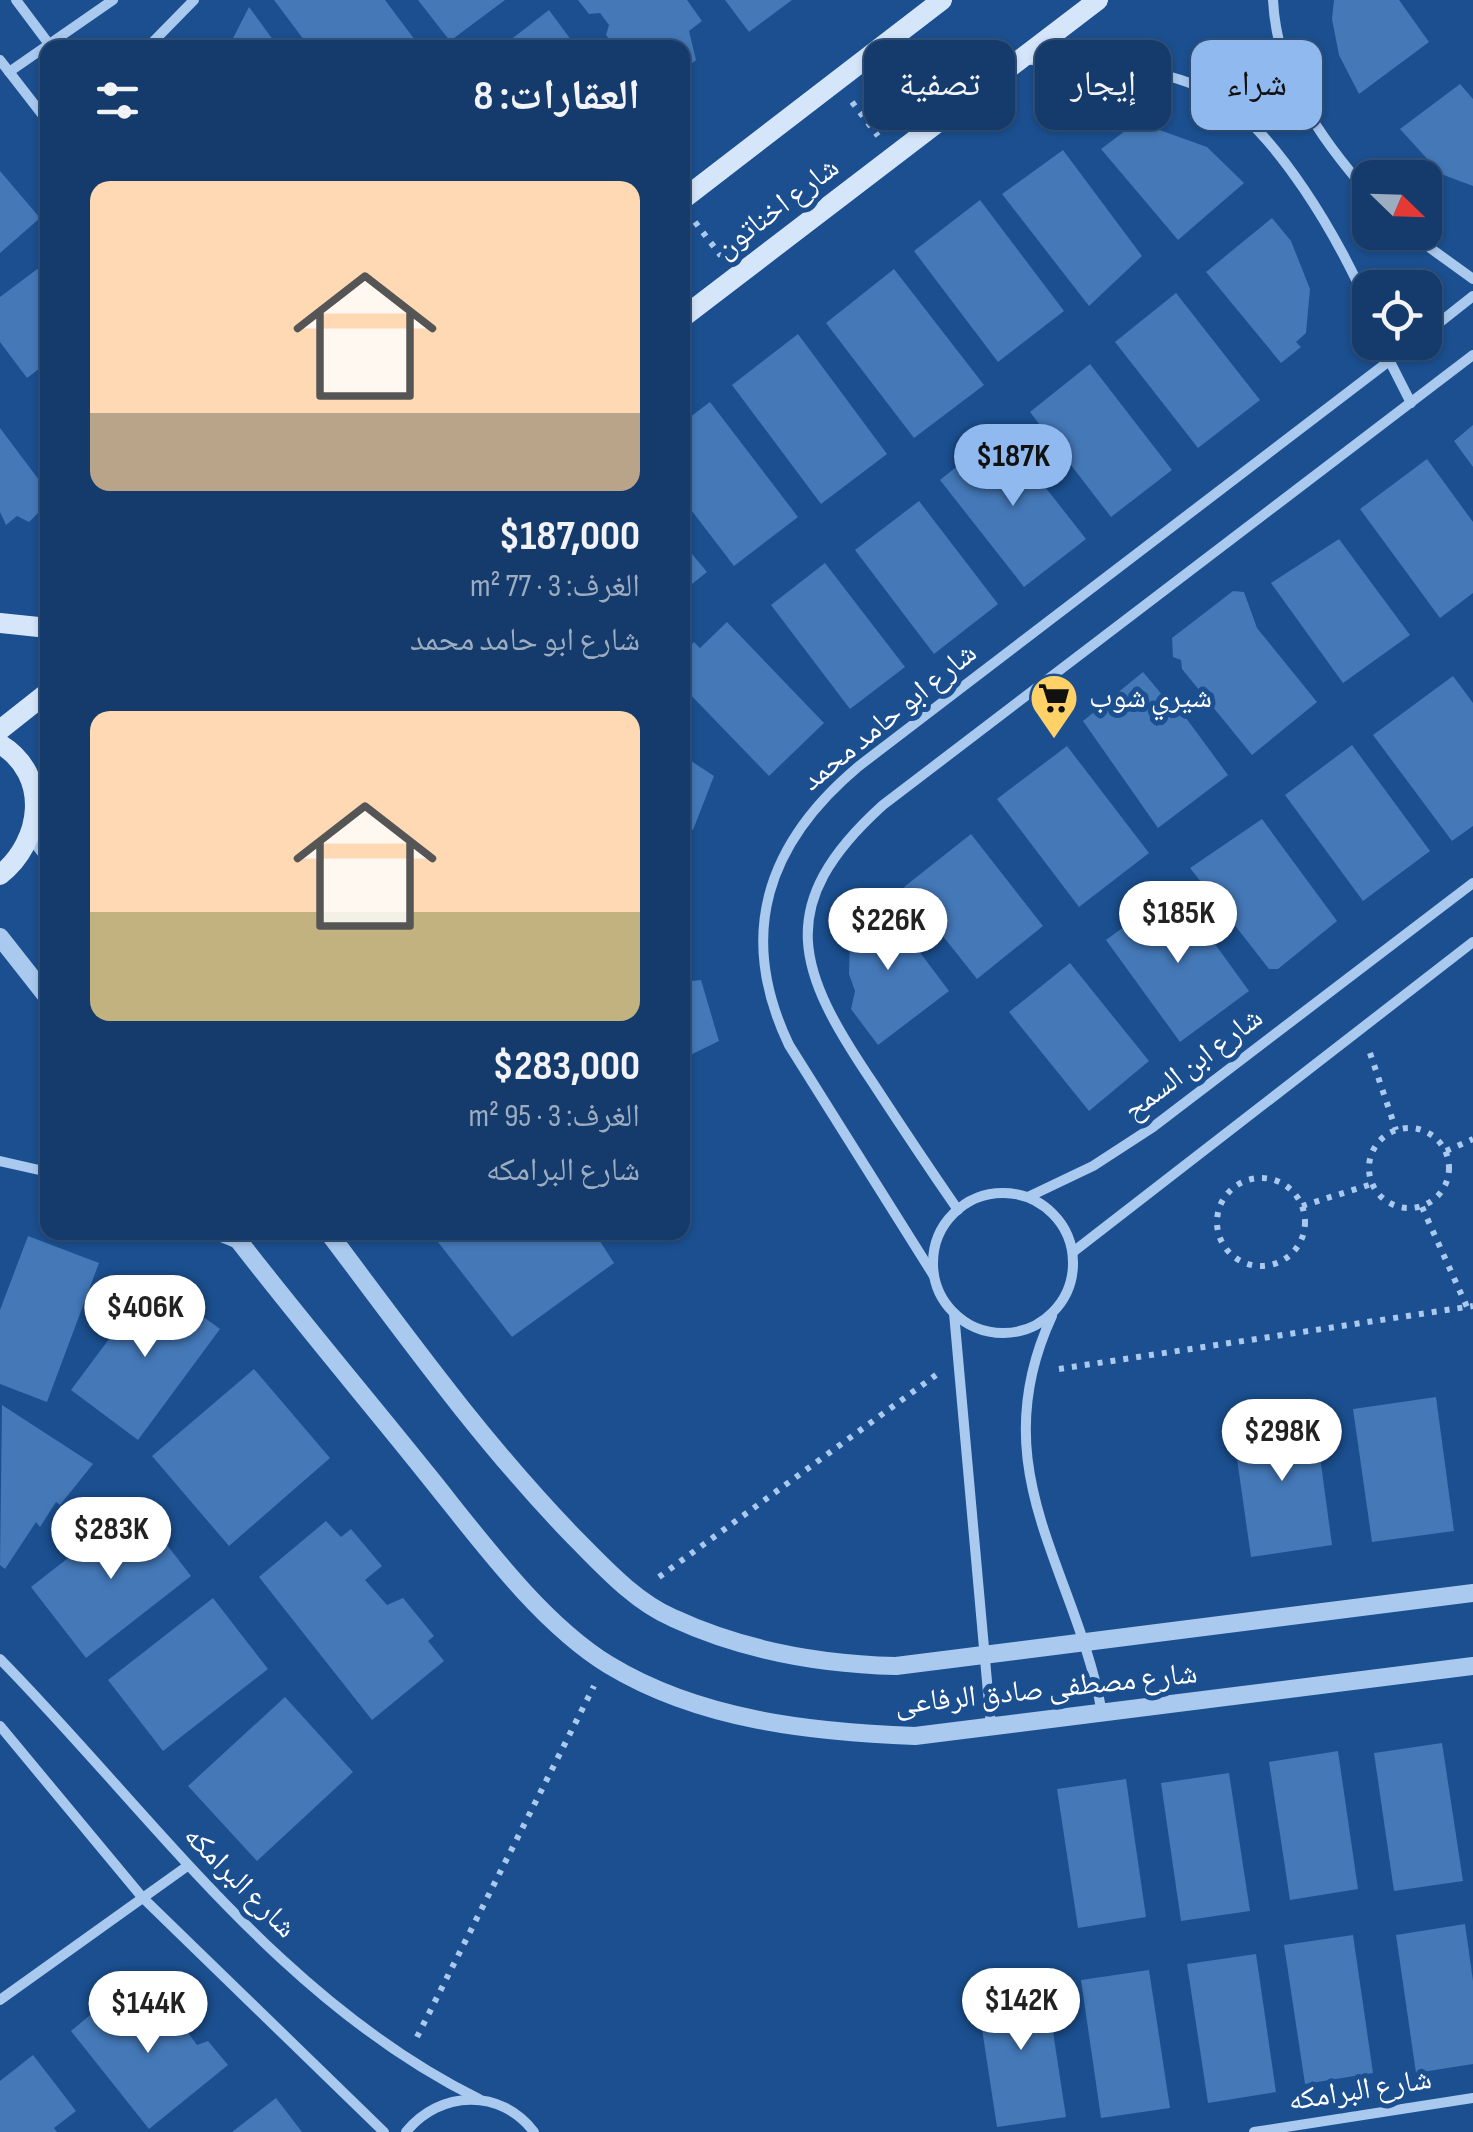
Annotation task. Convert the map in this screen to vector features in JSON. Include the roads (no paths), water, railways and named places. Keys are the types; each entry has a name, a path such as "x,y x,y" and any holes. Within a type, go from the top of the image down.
{"main road":[{"path":"690,194 942,0"},
{"name":"شارع اخناتون","path":"690,312 1098,0"},
{"path":"0,623 40,627"},
{"path":"0,730 40,698"},
{"path":"0,744 21,763 31,780 38,821 24,851 0,875"}],"street":[{"path":"16,0 46,40"},
{"path":"57,40 113,0"},
{"path":"155,40 194,0"},
{"path":"1273,0 1281,50 1294,92 1352,174"},
{"path":"9,72 40,52"},
{"path":"1022,59 1165,76 1210,92 1237,110 1287,166 1352,272"},
{"path":"0,60 40,112"},
{"path":"1433,250 1473,279"},
{"path":"1442,321 1473,296"},
{"path":"958,1210 835,1027 817,992 808,950 810,912 825,870 850,835 883,805 1473,355"},
{"path":"1386,360 1411,403"},
{"name":"شارع ابو حامد محمد","path":"934,1276 788,1045 771,1008 761,959 764,908 774,876 814,808 847,776 1392,360"},
{"name":"شارع ابن السمح","path":"1028,1197 1092,1166 1153,1127 1473,883"},
{"path":"0,937 40,988"},
{"path":"1073,1252 1473,942"},
{"path":"0,1160 40,1170"},
{"path":"991,1726 954,1313 934,1276 937,1240 958,1210 991,1194 1028,1197 1058,1219 1073,1252 1073,1274 1030,1373 1028,1460 1036,1515 1087,1644 1102,1713"},
{"name":"شارع مصطفى صادق الرفاعى","path":"238,1240 495,1558 606,1663 688,1702 770,1723 839,1733 915,1736 1473,1666"},
{"name":"شارع مصطفى صادق الرفاعى","path":"334,1240 483,1437 528,1490 635,1594 672,1618 786,1654 842,1664 896,1666 1473,1594"},
{"path":"954,1313 976,1328 1003,1333 1030,1328 1053,1313"},
{"name":"شارع البرامكه","path":"0,1659 186,1866 321,1998 405,2060 480,2099 504,2106 534,2132"},
{"path":"0,1726 142,1897 384,2132"},
{"path":"0,2000 186,1866"},
{"name":"شارع البرامكه","path":"1254,2132 1473,2098"},
{"path":"406,2132 440,2105 480,2099"}],"place":[{"name":"شيري شوب","path":"1054,740"}]}
